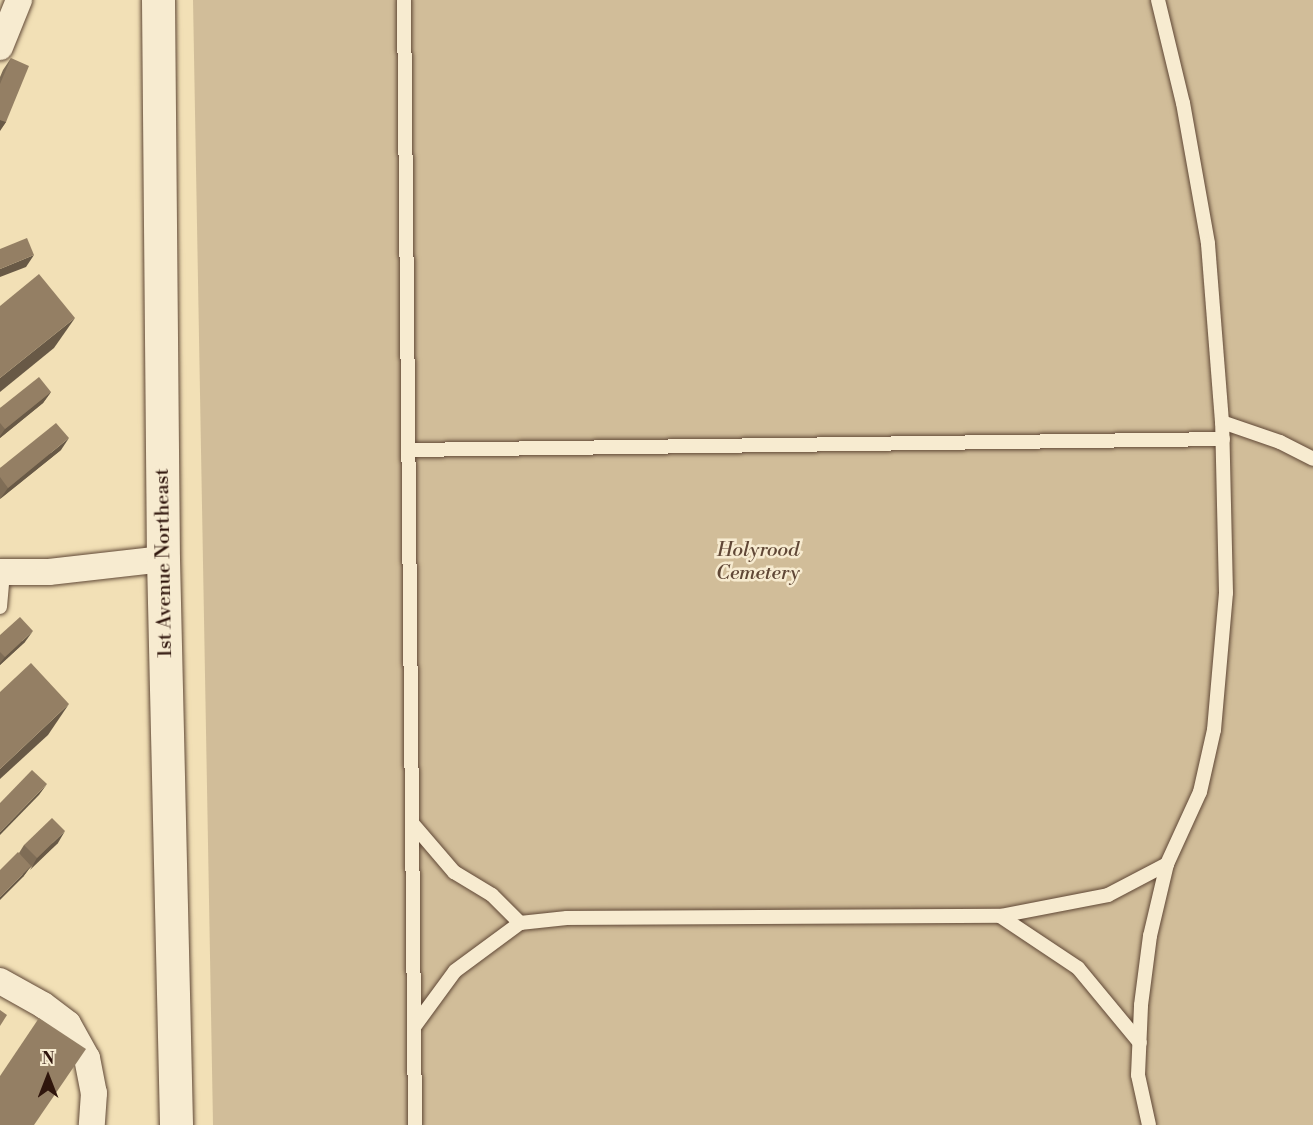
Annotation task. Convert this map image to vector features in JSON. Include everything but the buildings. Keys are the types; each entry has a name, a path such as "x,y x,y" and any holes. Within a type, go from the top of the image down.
{"street":[{"path":"0,47 19,0"},
{"name":"1st Avenue Northeast","path":"158,0 163,559 176,1125"},
{"path":"2,572 49,572 163,559"},
{"path":"0,981 43,1005 68,1023 87,1058 94,1093 92,1125"}],"lane":[{"path":"404,0 415,1125"},
{"path":"1149,1125 1138,1075 1141,1005 1150,936 1167,864 1200,792 1214,730 1226,593 1222,422 1208,244 1184,103 1158,0"},
{"path":"1222,422 1281,442 1313,459"},
{"path":"408,450 1222,439"},
{"path":"0,607 2,572"},
{"path":"412,824 454,872 492,895 520,924"},
{"path":"414,1027 455,971 520,924 567,918 1000,916 1107,895 1167,864"},
{"path":"1000,916 1078,968 1140,1043"}],"green space":[{"name":"Holyrood Cemetery","path":"193,0 1313,0 1313,1125 213,1125"}]}
